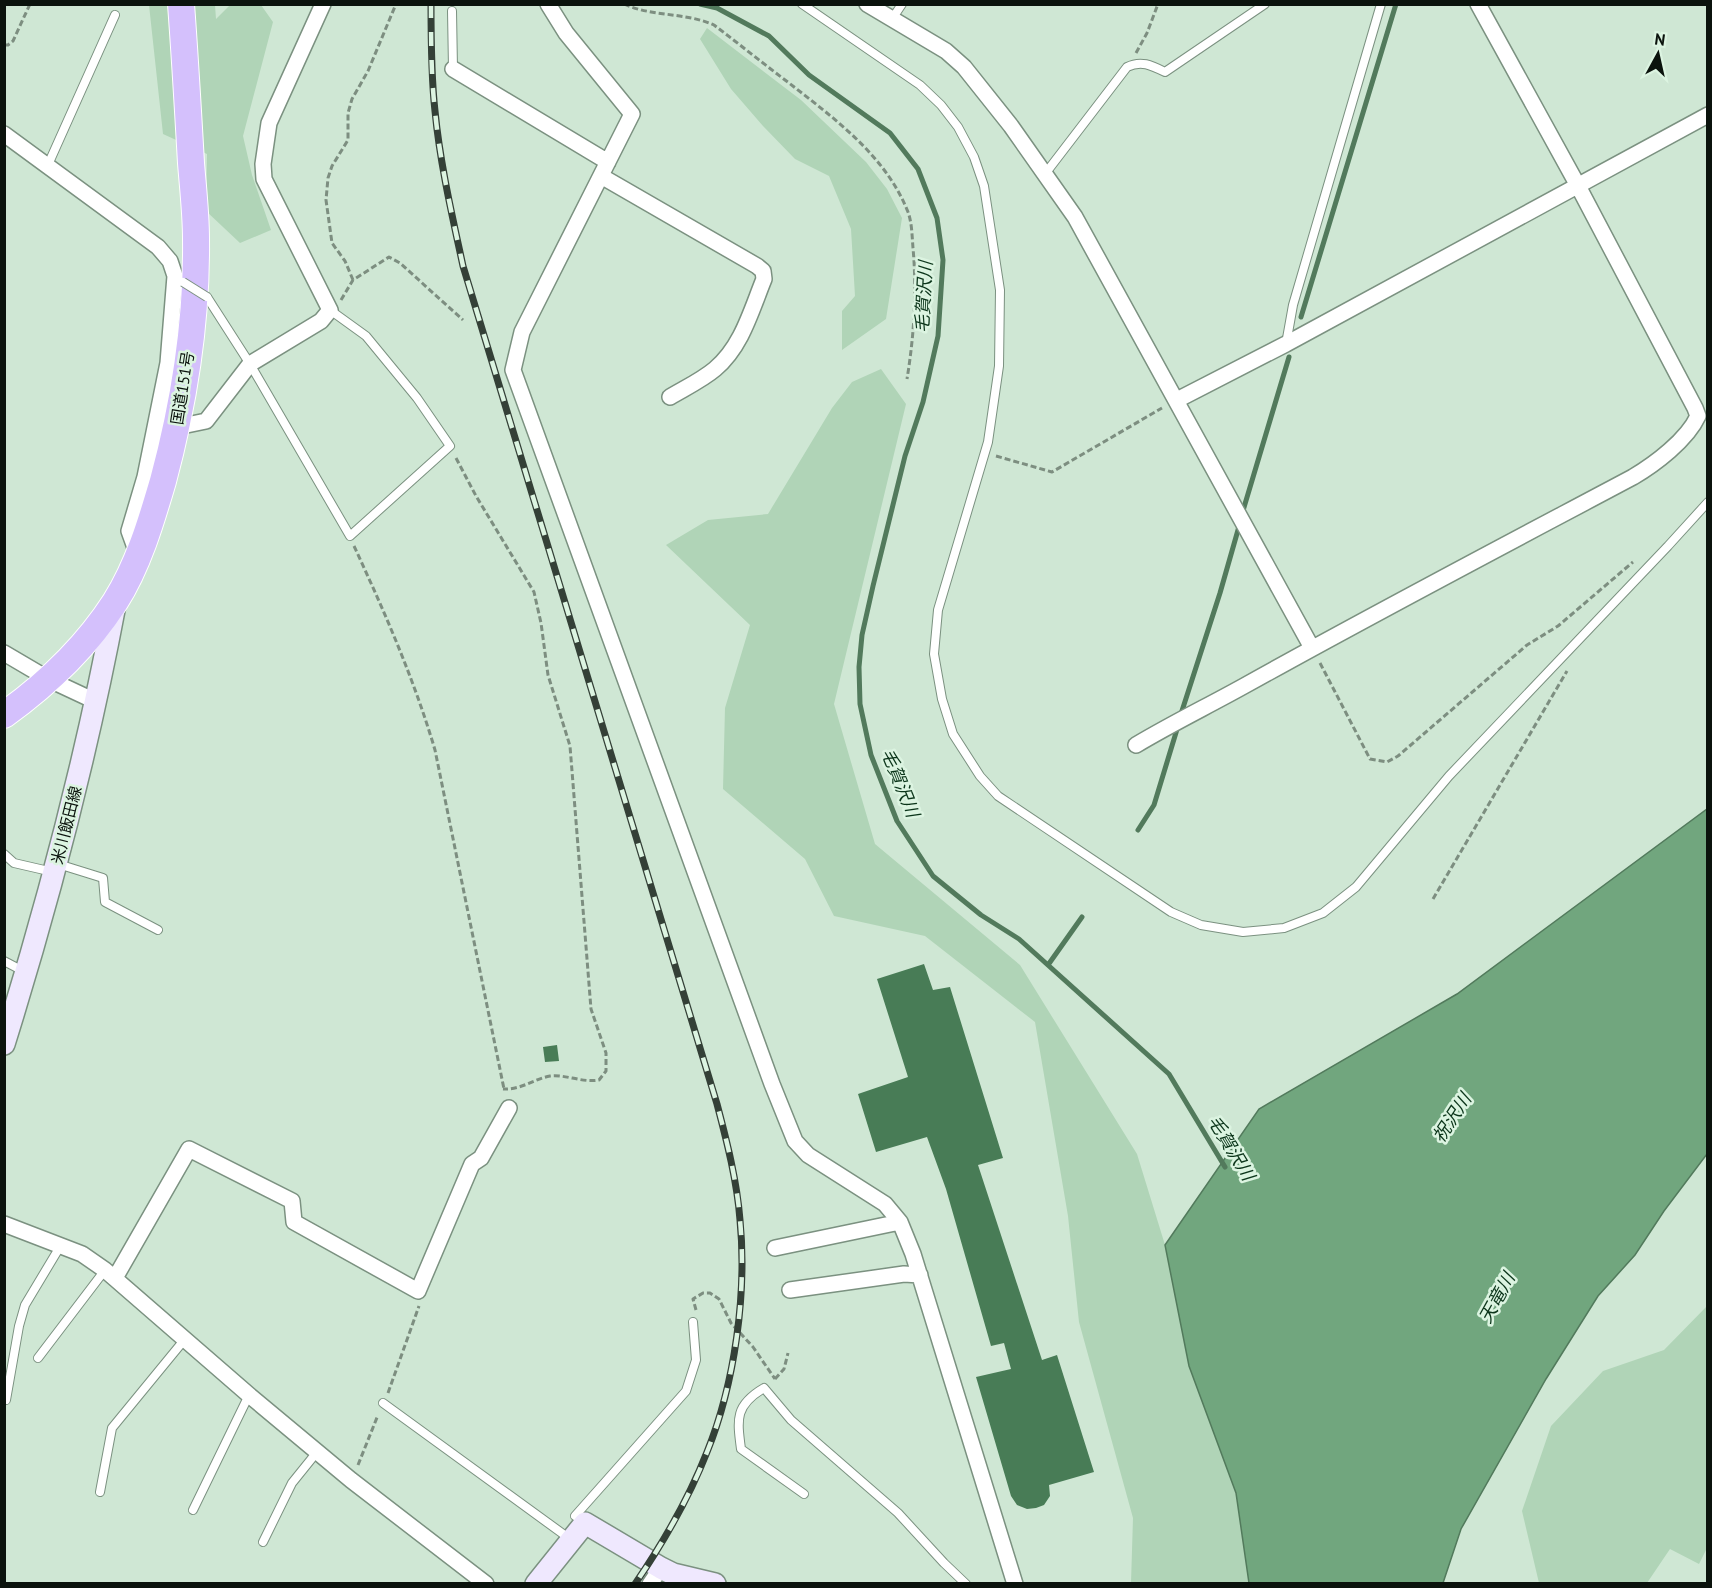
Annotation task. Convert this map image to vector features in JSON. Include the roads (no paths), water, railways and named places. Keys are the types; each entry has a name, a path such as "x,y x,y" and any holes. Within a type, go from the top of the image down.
{"highway":[{"name":"国道151号","path":"4,715 50,680 91,635 115,602 138,556 154,513 177,427 192,319 196,258 181,4"}],"main road":[{"name":"米川飯田線","path":"4,1044 56,868 97,702 115,602"},
{"path":"536,1584 585,1523 655,1576 673,1574 715,1584"}],"street":[{"path":"177,427 206,421 250,364 321,321 335,306 264,179 263,164 269,123 323,4"},
{"path":"549,4 566,33 632,114 522,332 513,370 772,1084 795,1141 808,1155 885,1204 900,1222 920,1275 1015,1584"},
{"path":"867,4 946,51 964,67 1011,126 1075,217 1312,648"},
{"path":"1136,745 1642,472 1688,432 1698,416 1577,184 1478,4"},
{"path":"453,69 763,271 764,279 743,334 733,349 715,369 670,397"},
{"path":"1177,400 1286,344 1707,115"},
{"path":"4,134 158,248 170,261 179,279 168,363 145,477 129,531 138,556"},
{"path":"4,653 50,680 97,702"},
{"path":"110,1274 189,1149 292,1201 294,1221 418,1291 472,1164 481,1158 509,1108"},
{"path":"775,1248 900,1222"},
{"path":"4,1224 82,1254 110,1274 317,1452 486,1584"},
{"path":"790,1290 904,1274 920,1275"}],"lane":[{"path":"802,4 920,85 941,105 958,127 974,157 984,186 1000,290 999,366 988,442 938,610 934,654 942,699 953,734 981,776 998,796 1171,912 1202,925 1243,932 1284,928 1323,913 1356,887 1449,776 1707,502"},
{"path":"892,19 902,4"},
{"path":"1044,175 1127,67 1135,63 1146,63 1164,72 1265,4"},
{"path":"1286,344 1293,305 1381,4"},
{"path":"452,11 453,69"},
{"path":"47,167 115,15"},
{"path":"179,279 207,297 250,364 350,536 450,446 417,398 366,336 335,306"},
{"path":"4,854 14,863 56,868 102,878 105,902 158,930"},
{"path":"4,961 26,973"},
{"path":"6,1400 25,1305 61,1245"},
{"path":"38,1358 110,1274"},
{"path":"585,1523 575,1516 686,1391 696,1359 693,1322"},
{"path":"100,1492 112,1428 185,1339"},
{"path":"804,1494 741,1449 738,1423 743,1406 751,1396 764,1388 790,1420 887,1503 966,1584"},
{"path":"193,1510 249,1395"},
{"path":"383,1403 571,1540"},
{"path":"263,1542 292,1483 317,1452"}],"water":[{"path":"1707,809 1707,1154 1664,1211 1635,1255 1598,1296 1546,1379 1461,1529 1443,1583 1249,1583 1236,1493 1189,1366 1165,1245 1259,1109 1457,994"}],"waterway":[{"name":"毛賀沢川","path":"700,4 717,8 769,36 809,75 890,133 918,169 937,218 943,260 938,336 923,402 905,456 873,586 862,635 859,667 860,704 871,755 897,821 933,876 981,915 1019,939 1169,1074 1225,1167"},
{"path":"1301,317 1396,4"},
{"path":"1242,514 1289,357"},
{"path":"1180,717 1240,523"},
{"path":"1138,830 1154,805 1178,726"},
{"path":"1048,965 1082,917"}],"railway":[{"path":"431,4 432,71 437,130 463,266 717,1104 739,1205 742,1248 740,1307 737,1338 725,1397 707,1452 684,1503 635,1584"}],"water label":[{"name":"祝沢川","path":"1452,1118"},
{"name":"天竜川","path":"1497,1298"}]}
